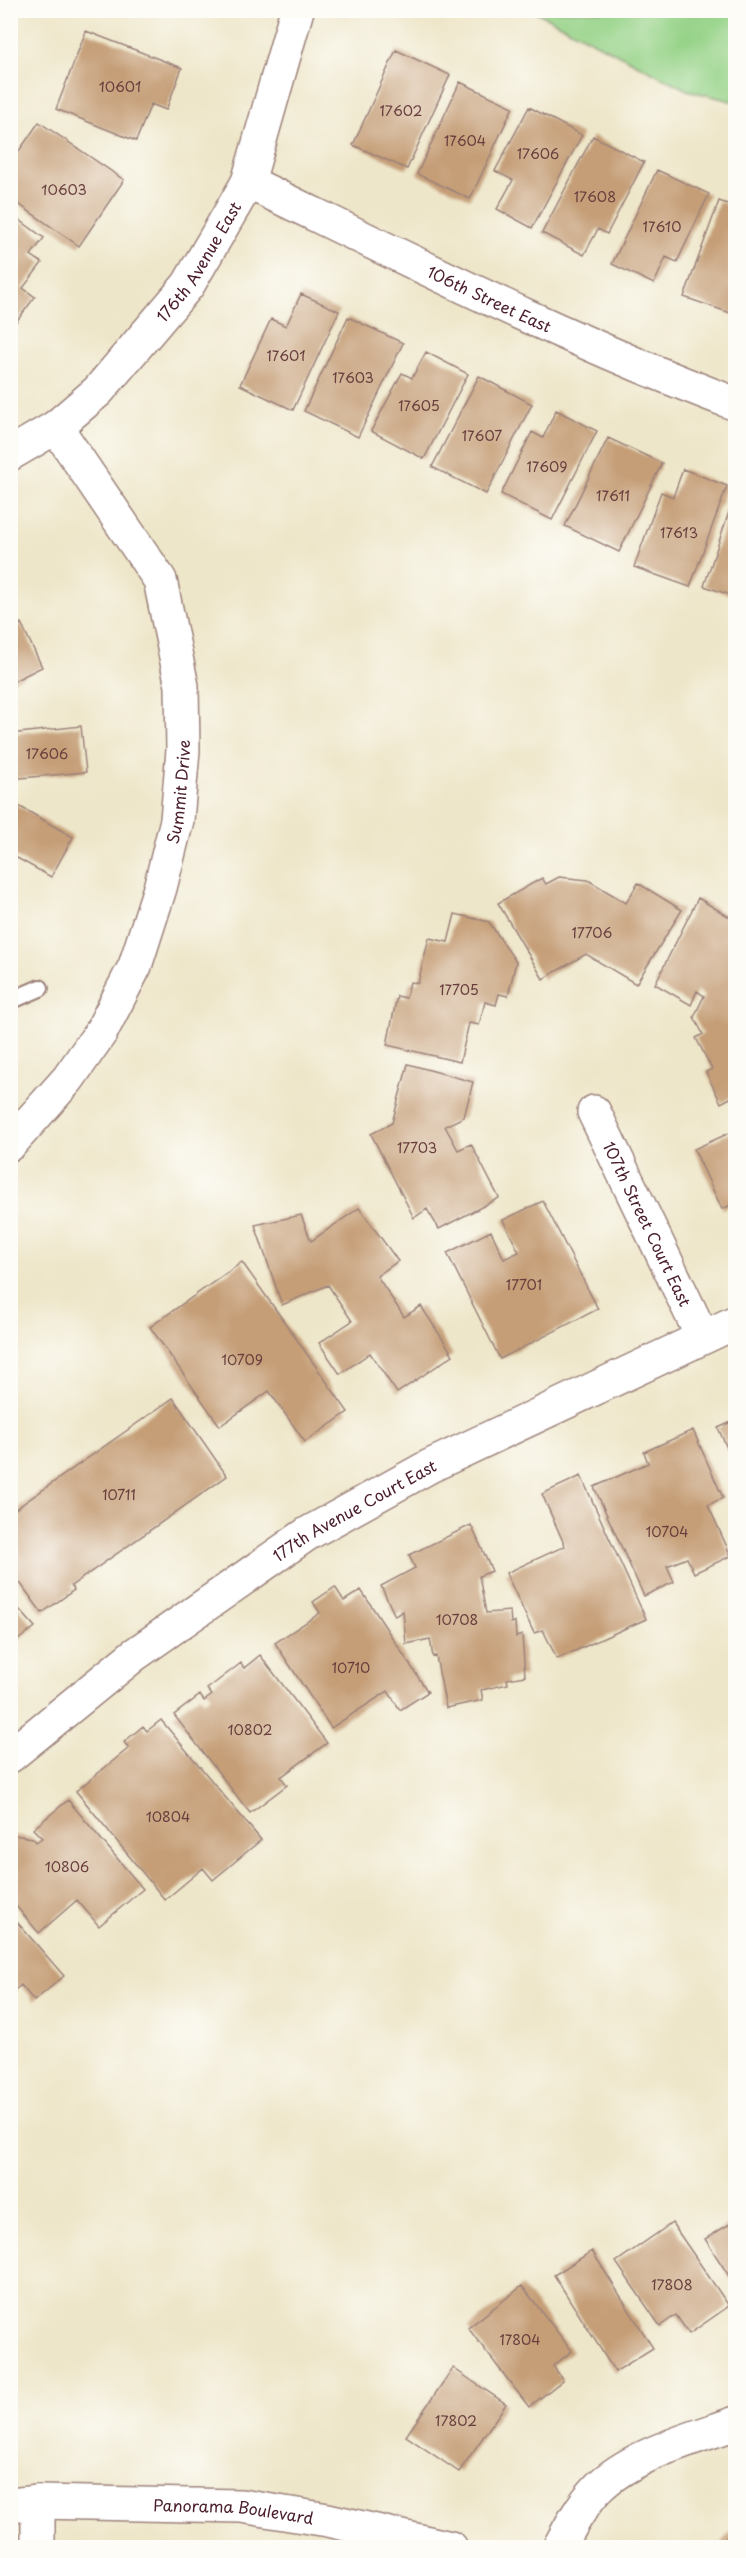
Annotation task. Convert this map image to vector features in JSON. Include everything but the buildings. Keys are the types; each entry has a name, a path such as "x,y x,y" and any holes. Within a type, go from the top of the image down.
{"street":[{"name":"176th Avenue East","path":"10,454 56,428 98,391 188,285 248,182 297,10"},
{"name":"106th Street East","path":"248,182 526,316 655,374 735,404"},
{"name":"Summit Drive","path":"10,1144 68,1079 101,1032 135,966 160,888 177,820 183,750 182,686 160,580 56,428"},
{"name":"107th Street Court East","path":"594,1112 702,1336"},
{"name":"177th Avenue Court East","path":"10,1756 134,1655 308,1534 430,1466 735,1322"},
{"path":"559,2547 576,2516 598,2488 625,2468 671,2446 735,2423"},
{"path":"24,2504 38,2547"},
{"name":"Panorama Boulevard","path":"24,2504 241,2506 328,2520 451,2547"}],"lane":[{"path":"10,1001 40,988"}],"green space":[{"path":"534,11 735,11 735,102 687,90"}]}
